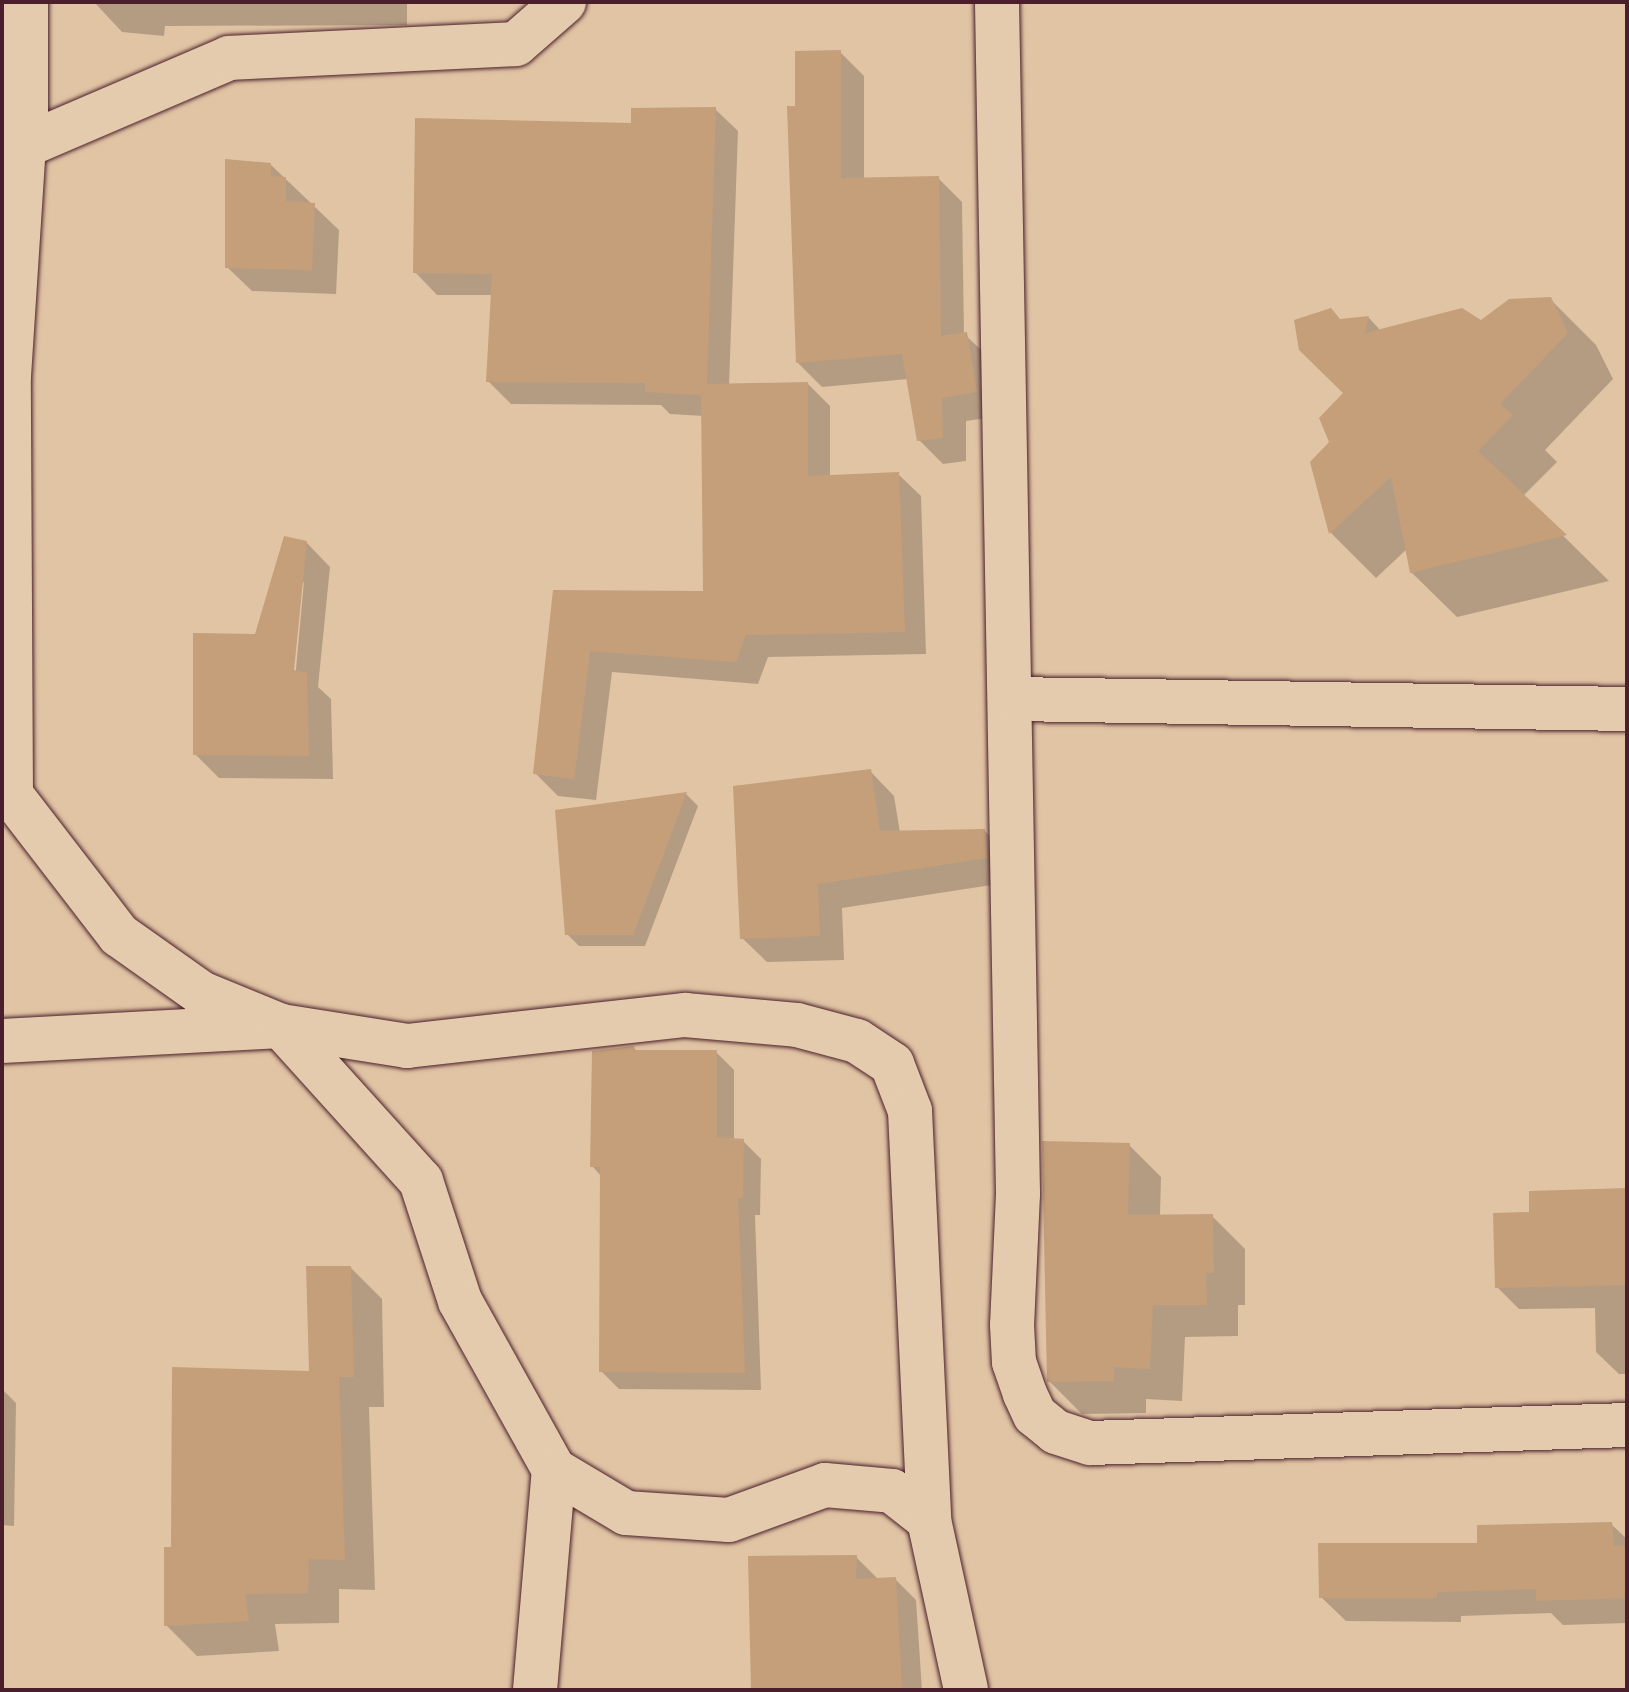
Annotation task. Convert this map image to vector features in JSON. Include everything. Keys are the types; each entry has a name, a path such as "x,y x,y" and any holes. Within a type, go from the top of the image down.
{"street":[{"path":"26,2 24,146 9,376 7,790 119,935 201,993 281,1026 421,1181 460,1301 554,1470 626,1513 729,1520 825,1485 892,1491 929,1520"},
{"path":"24,146 229,58 516,44 564,2"},
{"path":"997,2 1012,699 1018,1194 1012,1325 1014,1362 1035,1415 1056,1432 1090,1443 1627,1425"},
{"path":"1012,699 1627,709"},
{"path":"2,1041 281,1026 407,1046 685,1015 797,1025 857,1041 892,1064 910,1111 929,1520 966,1690"},
{"path":"535,1690 554,1470"}],"building":[{"path":"841,50 841,178 939,176 941,336 967,332 977,392 942,398 943,438 917,441 902,354 796,363 787,106 795,106 795,51"},
{"path":"716,107 707,384 808,382 808,476 899,472 905,632 746,635 736,662 590,651 574,779 533,774 553,590 703,591 701,395 645,392 645,383 486,382 492,274 413,273 415,118 631,123 631,108"},
{"path":"225,159 271,163 271,176 286,177 286,201 315,203 312,270 225,268"},
{"path":"1551,297 1568,333 1500,404 1513,415 1478,451 1567,535 1410,573 1391,477 1329,534 1310,462 1329,442 1319,418 1343,393 1299,350 1294,320 1331,308 1340,319 1369,316 1365,333 1462,308 1481,320 1509,299"},
{"path":"284,536 307,541 294,670 307,673 309,756 193,755 193,633 255,634"},
{"path":"871,769 880,831 985,829 987,858 818,884 820,936 740,939 733,786"},
{"path":"687,792 633,935 565,935 555,810"},
{"path":"634,1046 635,1050 717,1050 717,1137 744,1139 743,1198 738,1198 745,1373 599,1372 600,1167 590,1167 592,1051"},
{"path":"1042,1141 1130,1143 1128,1215 1213,1214 1214,1273 1206,1273 1207,1305 1153,1305 1150,1369 1114,1367 1114,1381 1047,1382"},
{"path":"1627,1188 1627,1285 1495,1288 1493,1213 1529,1212 1529,1191"},
{"path":"306,1266 351,1266 354,1377 339,1377 345,1560 309,1559 308,1593 245,1594 249,1621 164,1626 164,1547 171,1547 172,1367 309,1371"},
{"path":"1612,1522 1614,1546 1627,1546 1627,1598 1536,1601 1536,1589 1437,1592 1437,1598 1319,1598 1318,1543 1477,1543 1477,1525"},
{"path":"857,1555 856,1579 896,1577 902,1690 751,1690 748,1556"}]}
